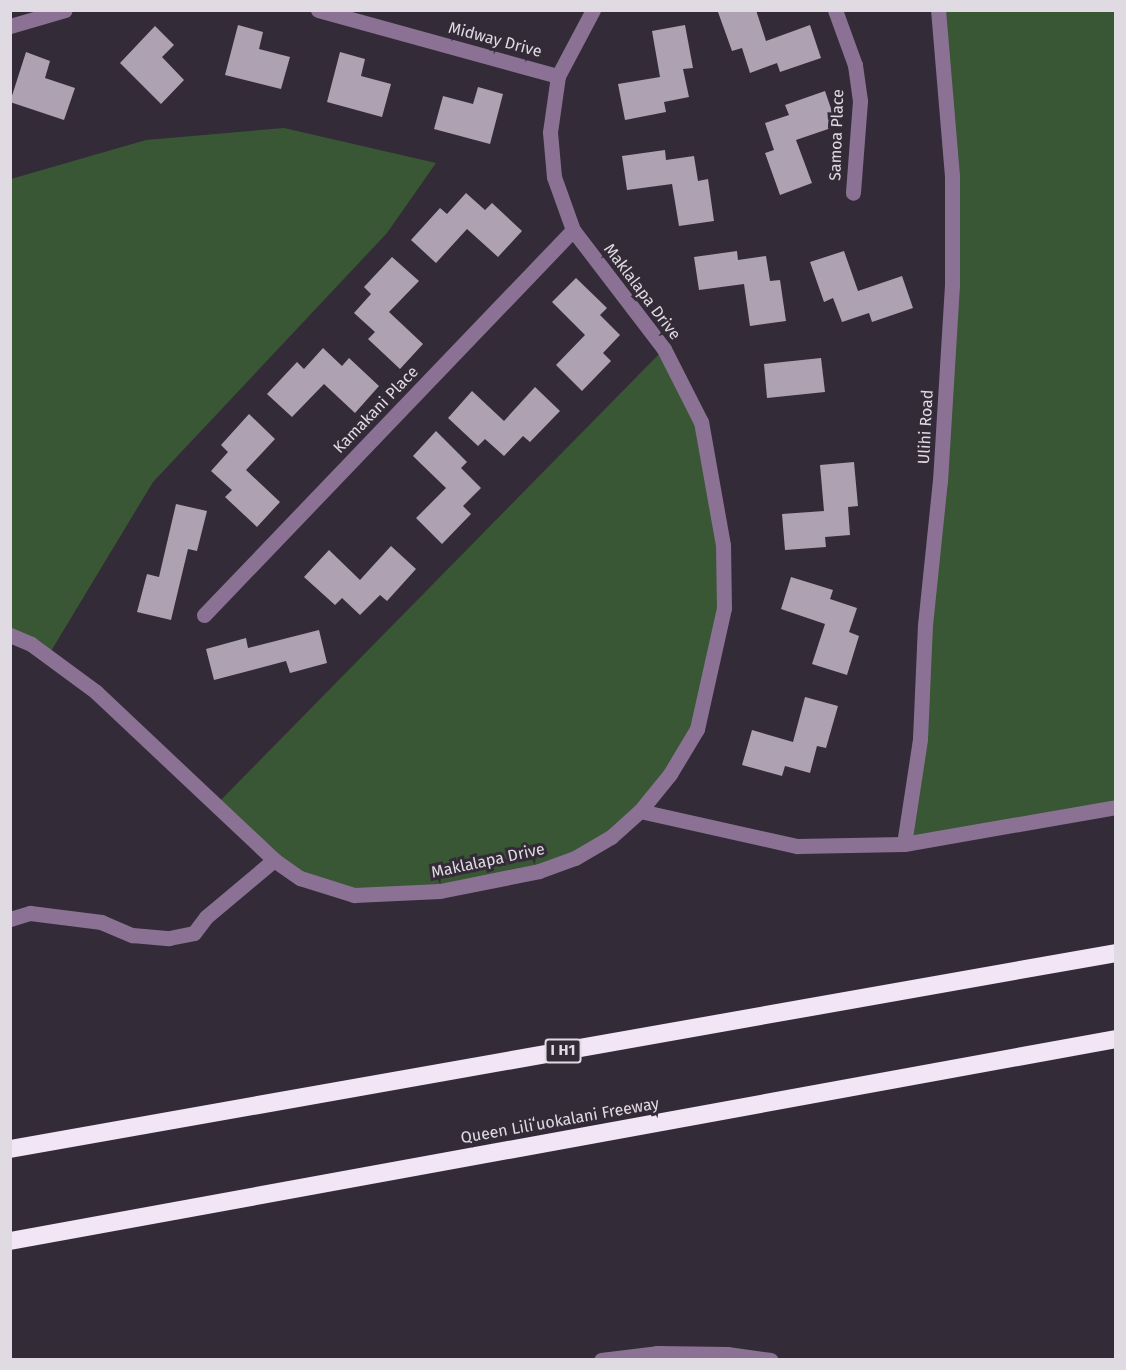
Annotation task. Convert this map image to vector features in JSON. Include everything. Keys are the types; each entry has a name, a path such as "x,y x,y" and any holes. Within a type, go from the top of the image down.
{"highway":[{"name":"I H1","path":"10,1149 1116,953"},
{"name":"Queen Liliʻuokalani Freeway","path":"10,1241 1116,1039"}],"street":[{"path":"10,26 65,10"},
{"name":"Midway Drive","path":"318,10 558,76"},
{"name":"Maklalapa Drive","path":"10,635 31,644 96,692 274,860 300,878 354,895 440,891 539,871 576,858 611,837 640,811 670,774 697,729 724,608 723,545 700,422 664,349 573,230 560,202 551,154 558,76 593,10"},
{"name":"Samoa Place","path":"835,10 855,65 860,101 853,193"},
{"name":"Ulihi Road","path":"904,844 920,739 925,625 940,481 952,285 952,176 938,10"},
{"name":"Kamakani Place","path":"204,615 573,230"},
{"path":"640,811 797,846 904,844 1116,807"},
{"path":"10,919 30,913 101,922 132,935 170,938 194,933 206,917 274,860"},
{"path":"601,1359 657,1353 727,1354 771,1359"}],"green space":[{"path":"938,11 1115,11 1115,807 904,844 952,285"},
{"path":"284,128 436,163 387,233 153,482 48,656 11,635 11,179 146,140"},
{"path":"664,349 701,422 724,608 697,729 611,837 539,871 377,895 300,878 215,806"}],"building":[{"path":"756,10 766,41 810,25 821,58 780,72 777,63 750,73 742,48 732,51 718,12"},
{"path":"238,25 263,32 259,49 290,57 281,89 225,75"},
{"path":"685,25 693,68 683,69 689,97 664,102 666,112 625,120 618,84 660,77 652,31"},
{"path":"155,26 174,45 162,57 184,80 161,104 120,63"},
{"path":"26,52 50,61 45,78 75,88 64,120 10,102"},
{"path":"340,52 365,59 361,76 391,84 382,117 327,102"},
{"path":"478,87 503,94 490,144 434,129 443,96 473,104"},
{"path":"825,91 837,126 796,140 812,183 780,195 765,153 774,150 765,123 789,115 785,105"},
{"path":"665,150 666,160 694,156 698,181 708,179 714,221 679,226 672,184 627,190 622,156"},
{"path":"466,193 485,210 492,203 522,231 498,257 467,229 436,263 411,240 440,208 447,214"},
{"path":"737,251 738,260 766,256 770,281 780,280 786,321 750,326 744,284 699,290 694,257"},
{"path":"844,251 858,291 902,276 913,308 872,322 869,313 842,322 833,298 824,302 810,262"},
{"path":"392,257 419,281 389,312 423,344 400,369 368,339 375,332 354,313 371,294 364,287"},
{"path":"576,278 607,308 600,315 620,335 603,353 611,361 582,391 556,365 585,335 552,302"},
{"path":"323,348 342,366 349,358 379,386 355,413 324,384 292,417 267,394 297,362 304,369"},
{"path":"821,358 825,392 767,398 764,364"},
{"path":"535,387 560,411 530,442 523,436 504,456 485,439 478,446 448,418 472,391 504,421"},
{"path":"249,414 275,439 246,470 280,502 257,527 225,497 232,490 211,471 228,452 221,445"},
{"path":"436,431 467,462 461,468 481,488 463,506 471,514 442,544 416,518 446,488 413,456"},
{"path":"854,462 858,506 848,507 850,535 825,537 826,547 785,550 782,514 824,511 820,465"},
{"path":"176,504 207,511 197,551 188,549 171,620 137,612 147,574 159,577"},
{"path":"391,546 416,569 387,601 380,595 360,615 342,598 335,605 304,577 329,550 360,580"},
{"path":"791,577 833,590 830,599 857,608 849,632 859,636 847,675 812,664 825,624 781,609"},
{"path":"319,630 327,663 290,673 286,661 214,680 206,649 246,638 248,648"},
{"path":"805,697 838,706 826,748 817,746 810,773 785,766 782,776 742,765 752,730 793,742"}]}
